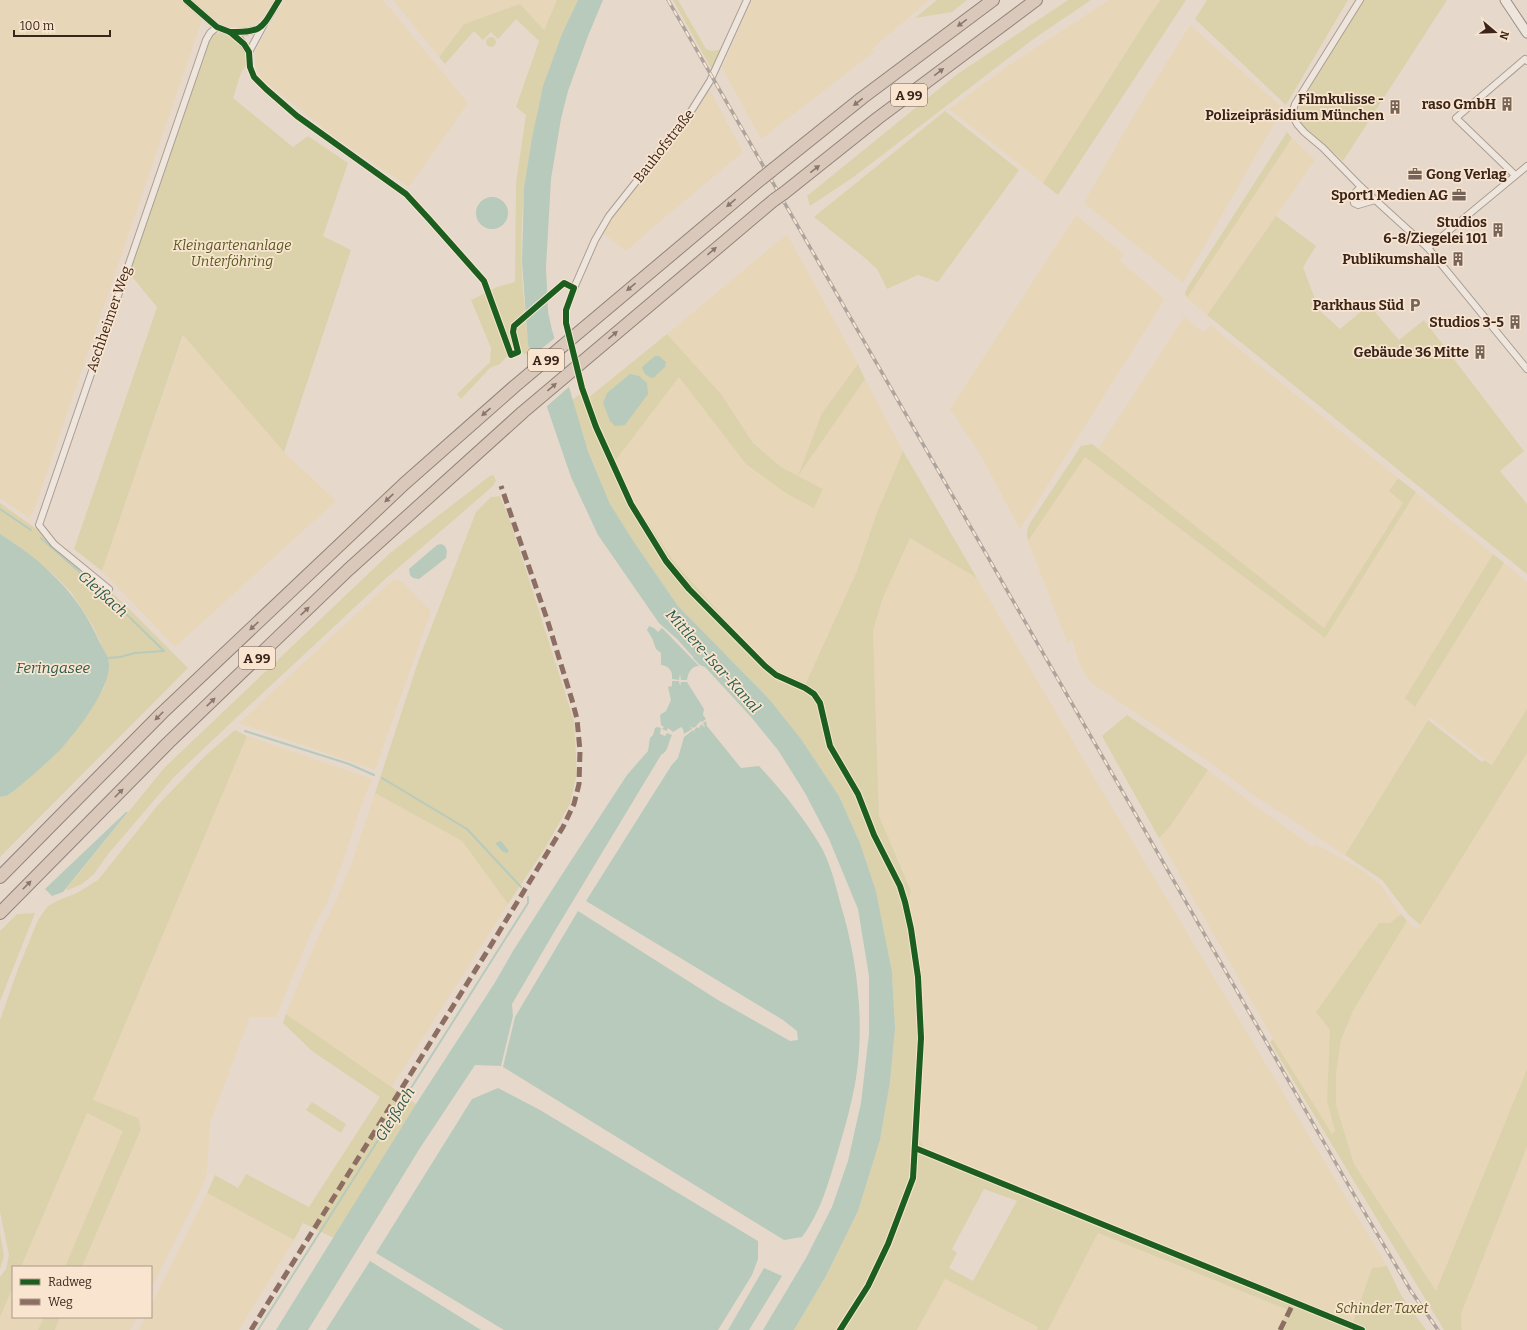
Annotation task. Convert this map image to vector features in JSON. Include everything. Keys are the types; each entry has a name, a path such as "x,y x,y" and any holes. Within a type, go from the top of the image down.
{"highway":[{"name":"A 99","path":"0,877 162,713 404,484 515,386 761,179 869,93 993,0"},
{"name":"A 99","path":"0,913 168,743 326,592 523,412 583,360 779,197 878,118 1036,0"}],"main road":[{"path":"1505,0 1527,33"}],"street":[{"path":"186,0 217,27 230,32 240,40 249,52 279,0"},
{"name":"Bauhofstraße","path":"574,288 595,240 609,216 688,116 710,81 747,0"},
{"path":"1360,0 1295,104 1292,114 1297,124 1304,132 1323,148 1361,187 1428,248 1527,369"},
{"path":"230,32 248,33 257,30 264,24"},
{"name":"Aschheimer Weg","path":"109,589 54,544 39,525 206,40 210,33 217,27"},
{"path":"1515,175 1456,118 1525,58 1527,60"},
{"path":"1428,248 1527,166"},
{"path":"1361,187 1355,192 1352,198 1358,206 1376,200"}],"shaded area":[{"path":"0,0 274,0 259,21 247,28 222,24 205,11 34,510 29,518 0,498"},
{"path":"285,0 383,0 468,103 409,187 336,138 262,79 255,66 255,51"},
{"path":"393,0 557,0 544,30 520,4 464,24 439,57"},
{"path":"752,0 929,0 872,49 874,52 761,139 722,68"},
{"path":"1109,0 1161,0 1151,13 1043,183 949,109 1008,66"},
{"path":"1190,25 1283,108 1183,283 1084,203 1132,118"},
{"path":"709,89 743,152 626,251 603,233 611,217 680,132"},
{"path":"1292,138 1315,160 1207,315 1187,298"},
{"path":"1076,215 1124,254 1120,261 1165,299 1020,529 980,454 950,409"},
{"path":"787,234 858,364 822,413 799,474 865,379 903,451 876,515 857,571 806,683 778,671 753,650 675,563 634,502 615,461 679,376 746,464 823,489 781,467 753,443 721,394 667,334"},
{"path":"1184,317 1204,333 1210,325 1398,478 1389,491 1404,502 1324,629 1098,449"},
{"path":"184,335 284,452 336,501 175,647 102,571"},
{"path":"1085,457 1325,638 1416,492 1493,554 1405,698 1416,706 1504,563 1527,582 1527,709 1492,765 1429,717 1345,855 1252,794 1212,764 1090,682 1080,666 1072,639 1068,644 1028,541"},
{"path":"910,538 977,578 1098,784 1387,1266 1372,1268 1353,1322 926,1150 918,1139 925,1038 922,975 908,904 911,891 879,816 873,631 882,600"},
{"path":"394,579 402,582 431,611 375,770 239,723"},
{"path":"247,736 372,779 328,901 311,932 276,1017 250,1017 210,1123 207,1171 203,1185 152,1287 152,1266 82,1266 141,1129 138,1118 93,1100"},
{"path":"1527,753 1527,1069 1437,1292 1354,1164 1336,1105 1336,1074 1341,1040 1353,1011 1407,921 1417,929"},
{"path":"1208,770 1313,847 1316,844 1364,871 1381,886 1401,914 1390,923 1330,1030 1327,1101 1335,1131 1332,1135 1273,1039 1159,838 1169,828"},
{"path":"375,793 462,841 508,904 391,1088 286,1014 318,937 334,905 352,862"},
{"path":"87,1113 124,1131 65,1266 21,1266"},
{"path":"1527,1147 1527,1330 1462,1330 1461,1314"},
{"path":"207,1193 294,1240 239,1330 139,1330 145,1318 152,1318 152,1303"},
{"path":"1098,1233 1288,1310 1278,1330 1048,1330"},
{"path":"944,1279 1038,1327 1037,1330 917,1330"},
{"path":"12,1289 12,1318 44,1318 38,1330 0,1330 0,1317"},
{"path":"60,1318 136,1318 130,1330 55,1330"}],"green space":[{"path":"557,0 578,0 551,63 539,103 525,187 522,232 522,277 526,326 531,354 529,356 522,352 519,344 517,329 520,322 519,317 511,328 515,347 500,364 490,368 461,399 457,394 490,362 491,348 471,300 497,287 515,282 516,183 526,115 516,107 539,41 516,19 498,39 491,32 483,40 474,31 445,64 439,57 464,24 520,4 544,30"},
{"path":"673,0 678,0 706,49 712,51 721,49 712,70"},
{"path":"937,0 967,0 952,12 915,18"},
{"path":"1068,0 1091,0 1032,40 855,176 810,206 807,196 956,75"},
{"path":"1161,0 1186,0 1058,195 1043,183 1151,13"},
{"path":"1207,0 1348,0 1286,105 1195,19"},
{"path":"1364,0 1447,0 1343,161 1301,124 1298,115 1300,104 1306,92"},
{"name":"Kleingartenanlage Unterföhring","path":"221,33 241,44 246,53 246,65 241,73 233,98 293,147 308,136 348,163 323,236 351,250 284,452 183,335 102,571 74,549 157,307 128,272 210,38 213,34"},
{"path":"489,37 493,37 496,42 493,47 489,47 486,44 486,40"},
{"path":"945,111 1019,170 938,282 918,275 887,289 877,269 814,217"},
{"path":"1287,132 1292,138 1187,298 1185,293 1187,288"},
{"path":"1276,216 1316,246 1303,267 1319,310 1340,329 1369,305 1399,340 1424,320 1524,451 1500,471 1527,504 1527,574 1207,315"},
{"name":"Schinder Taxet","path":"667,334 721,394 753,443 781,467 823,489 814,508 787,494 746,464 679,377 615,461 634,502 675,563 753,650 778,671 806,683 857,571 876,515 903,451 977,578 910,538 882,600 873,631 879,816 911,891 908,904 922,975 925,1038 918,1139 926,1150 1353,1322 1372,1268 1387,1266 1401,1295 1426,1330 1278,1330 1288,1310 1098,1233 1048,1330 1037,1330 1038,1327 945,1279 917,1330 794,1330 826,1276 858,1211 880,1140 890,1082 895,1029 892,972 876,891 860,843 839,796 801,739 770,700 678,606 610,504 588,450 572,400 580,394 583,402","holes":["984,1189 1017,1201 973,1281 949,1268 957,1253 952,1249"]},
{"path":"858,364 865,379 798,476 822,413"},
{"path":"1092,444 1324,628 1403,503 1389,491 1398,478 1416,492 1325,638 1085,457 1028,541 1027,532 1030,523 1081,446"},
{"path":"491,475 494,476 496,481 493,486 383,581 174,777 109,853 94,874 82,884 68,890 66,889 164,768 390,553"},
{"path":"500,496 511,523 574,721 577,773 570,804 544,850 508,904 462,841 375,793 419,659 476,512 491,497"},
{"path":"0,503 59,545 124,604 188,668 0,857 0,797 10,794 48,761 71,738 104,688 109,662 93,626 71,592 52,573 17,545 0,534"},
{"path":"1493,554 1504,563 1415,707 1405,698"},
{"path":"1527,709 1527,753 1420,925 1408,914 1382,880 1345,855 1428,720 1482,762 1484,760 1492,765"},
{"path":"1127,715 1208,770 1169,828 1159,838 1102,736"},
{"path":"235,730 247,736 93,1100 138,1118 141,1129 82,1266 65,1266 123,1131 87,1113 21,1266 12,1266 12,1289 0,1317 0,1277 6,1269 9,1255 0,1212 0,1020 18,969 38,920 48,906 77,893 98,880 158,805 205,756"},
{"path":"35,913 0,1001 0,931 17,914"},
{"path":"1401,914 1407,921 1353,1011 1341,1040 1336,1074 1336,1105 1354,1164 1436,1291 1527,1069 1527,1147 1461,1314 1462,1330 1444,1330 1270,1042 1273,1039 1332,1134 1335,1131 1327,1101 1330,1030 1316,1012 1379,923 1390,923"},
{"path":"286,1014 416,1104 334,1238 303,1223 294,1240 207,1193 215,1175 238,1188 246,1174 309,1207 380,1097 312,1051 283,1023"},
{"path":"312,1102 346,1124 341,1133 306,1110"},
{"path":"0,1232 4,1256 0,1269"},
{"path":"44,1318 60,1318 55,1330 38,1330"}],"water":[{"name":"Mittlere-Isar-Kanal","path":"578,0 603,0 568,91 561,119 551,179 546,267 548,312 552,330 588,451 610,504 678,606 770,700 801,739 839,796 860,843 876,891 892,972 895,1029 890,1082 880,1140 858,1211 826,1276 794,1330 763,1330 806,1258 832,1207 848,1161 861,1103 869,1034 869,976 858,909 829,839 805,793 778,750 751,717 705,667 700,665 693,658 694,656 693,657 677,639 659,623 598,535 571,477 548,410 528,344 522,261 524,188 532,138 543,86 562,34"},
{"path":"489,197 495,197 505,204 508,213 507,219 501,226 495,229 489,229 479,222 476,216 476,210 483,200"},
{"path":"655,356 659,356 666,362 665,367 653,378 646,374 642,367"},
{"path":"630,374 639,376 647,383 648,394 625,425 615,426 610,421 603,403 607,393"},
{"name":"Feringasee","path":"0,534 45,567 70,593 91,624 109,663 105,684 99,696 92,709 68,741 51,759 17,788 6,796 0,797"},
{"path":"441,544 445,546 447,551 446,558 419,579 413,578 410,575 409,569 437,545"},
{"path":"649,626 658,632 662,628 699,666 696,666 690,670 687,680 681,680 680,674 679,680 672,679 670,669 661,665 661,653 656,649 647,630"},
{"path":"672,681 679,681 680,686 681,682 687,682 704,709 703,715 706,719 697,725 696,723 697,726 693,728 690,726 692,729 684,734 681,727 673,732 668,728 667,731 662,729 664,727 661,725 660,715 666,711 671,700 668,687 672,686"},
{"path":"706,721 707,726 741,768 759,766 776,784 807,824 827,858 851,945 858,989 860,1034 856,1078 848,1115 828,1185 809,1227 802,1237 784,1240 503,1067 515,1017 578,911 718,1000 790,1041 798,1040 797,1031 783,1020 586,901 671,766 678,758 684,737 693,730 695,733 694,730 697,727 700,729 699,727 702,724 705,727 703,723"},
{"path":"657,727 661,728 660,734 665,736 667,733 672,735 667,749 661,755 512,1004 513,1016 501,1066 475,1065 420,1148 308,1330 276,1330 416,1104 494,984 513,951 561,876 627,775 648,751 650,738"},
{"path":"126,812 128,812 63,892 52,896 45,889"},
{"path":"501,841 509,851 507,853 502,851 496,844 497,842"},
{"path":"498,1088 540,1110 758,1241 758,1259 752,1275 718,1330 504,1330 376,1253 472,1099"},
{"path":"370,1261 481,1330 326,1330"},
{"path":"764,1268 782,1276 749,1330 728,1330"}],"pier":[{"path":"549,292 550,298 524,319 523,314"},
{"path":"556,337 570,386 545,408 530,358"}],"waterway":[{"name":"Gleißach","path":"0,509 31,530"},
{"name":"Gleißach","path":"41,538 117,605 164,651"},
{"path":"107,658 120,657 135,653 164,651"},
{"name":"Gleißach","path":"245,731 349,764 374,775"},
{"name":"Gleißach","path":"382,778 467,829 521,887"},
{"name":"Gleißach","path":"258,1330 528,903 528,897"}],"railway":[{"path":"668,0 1353,1193 1411,1291 1438,1330"}],"marked path":[{"path":"251,1330 488,950 563,827 574,804 579,784 580,751 577,719 547,619 501,486"},
{"path":"1280,1330 1294,1302"}],"cycle path":[{"path":"186,0 217,27 230,32 244,44 249,52 250,67 254,77 266,89 297,116 406,194 429,219 484,281 511,355 518,352 513,332 514,326 564,283 574,288 566,310 566,323 582,388 596,427 631,504 666,561 689,589 765,666 776,675 805,688 814,694 820,703 830,746 858,794 874,835 900,886 905,902 911,929 918,977 921,1038 913,1178 888,1244 868,1286 840,1330"},
{"path":"230,32 250,31 261,26 269,17 279,0"},
{"path":"915,1148 1362,1330"}],"place":[{"name":"raso GmbH","path":"1507,104"},
{"name":"Filmkulisse - Polizeipräsidium München","path":"1395,107"},
{"name":"Gong Verlag","path":"1415,174"},
{"name":"Sport1 Medien AG","path":"1459,195"},
{"name":"Studios 6-8/Ziegelei 101","path":"1498,230"},
{"name":"Publikumshalle","path":"1458,259"},
{"name":"Parkhaus Süd","path":"1415,305"},
{"name":"Studios 3-5","path":"1515,322"},
{"name":"Gebäude 36 Mitte","path":"1480,352"}]}
